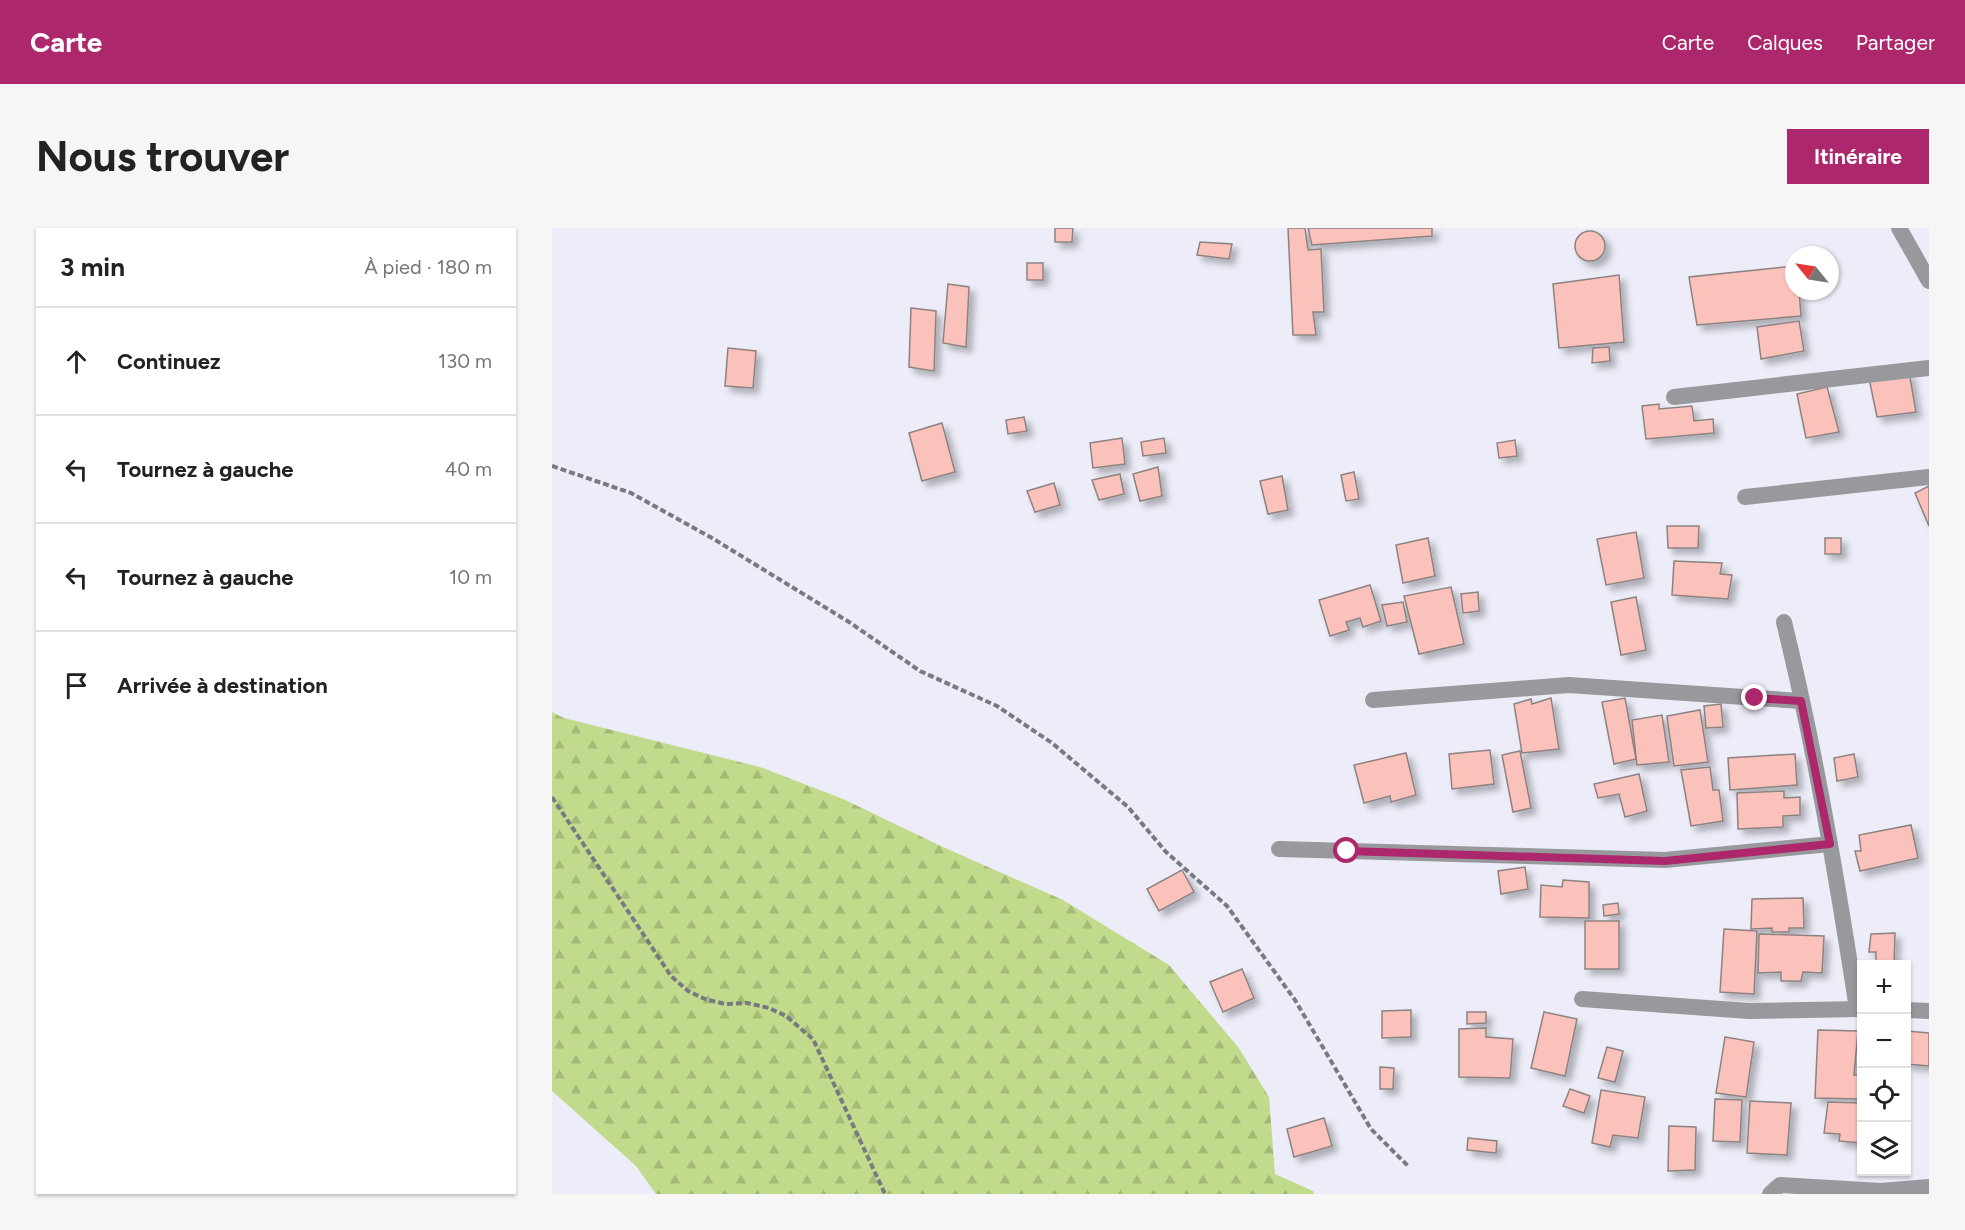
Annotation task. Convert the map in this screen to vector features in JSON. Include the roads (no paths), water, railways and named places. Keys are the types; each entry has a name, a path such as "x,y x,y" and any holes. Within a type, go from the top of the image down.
{"street":[{"path":"1899,228 1929,279"},
{"path":"1674,397 1929,368"},
{"path":"1745,497 1929,477"},
{"path":"1784,622 1839,890 1857,997"},
{"path":"1373,700 1569,685 1801,701"},
{"path":"1279,849 1665,861 1830,844"},
{"path":"1582,999 1749,1011 1857,1009"},
{"path":"1911,1010 1929,1011"},
{"path":"1770,1194 1780,1185 1881,1191 1929,1187"}]}
